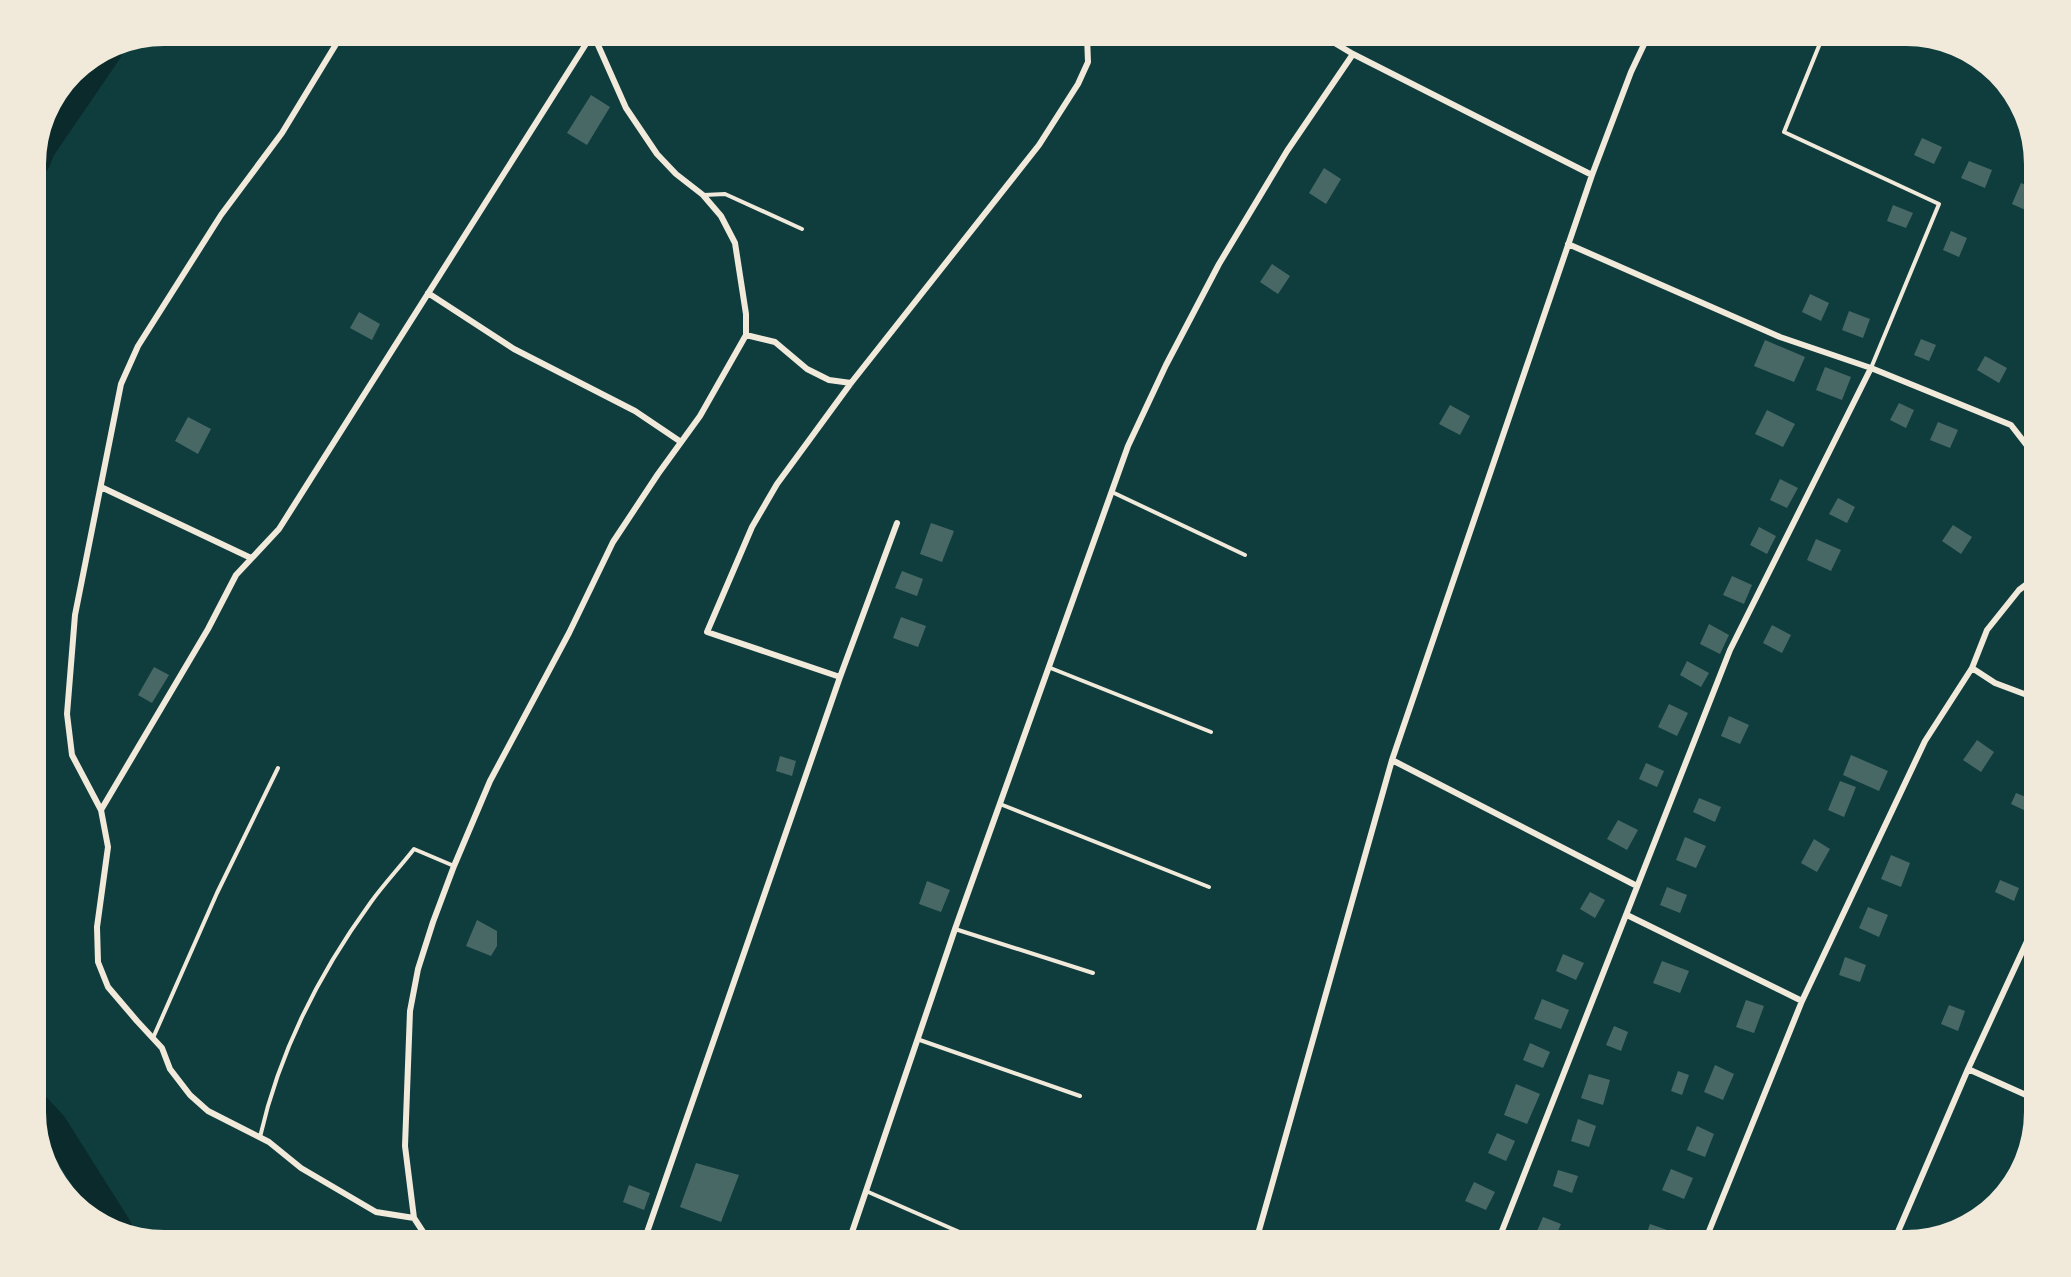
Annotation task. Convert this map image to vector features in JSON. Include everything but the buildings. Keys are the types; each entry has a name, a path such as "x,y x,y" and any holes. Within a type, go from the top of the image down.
{"street":[{"path":"335,46 282,133 221,215 138,346 121,384 75,615 66,714 72,755 101,810 108,847 97,927 99,962 108,987 162,1048 170,1069 189,1095 208,1112 260,1137 301,1168 376,1212 414,1218"},
{"path":"101,810 208,629 236,575 279,529 587,46"},
{"path":"422,1231 414,1218 405,1146 411,1011 418,969 433,922 490,781 614,542 700,416 746,335 746,314 735,243 721,216 703,195 676,174 657,154 626,108 598,46"},
{"path":"840,677 707,632 752,527 777,484 851,383 1039,146 1078,84 1088,62 1087,46"},
{"path":"1340,46 1592,175"},
{"path":"1259,1231 1392,760 1592,175 1631,72 1643,46"},
{"path":"852,1231 955,929 1137,425 1218,264 1287,152 1353,54"},
{"path":"1569,244 1780,337 1871,368 2011,425 2024,442"},
{"path":"428,293 514,349 635,411 681,442"},
{"path":"746,335 775,342 807,369 829,380 851,383"},
{"path":"1502,1231 1730,650 1871,368"},
{"path":"101,487 251,558"},
{"path":"647,1231 840,677 897,523"},
{"path":"1709,1231 1802,1000 1925,741 1972,668 1987,630 2024,586"},
{"path":"1972,668 1995,683 2024,694"},
{"path":"1392,760 1638,886"},
{"path":"1627,915 1802,1000"},
{"path":"1898,1231 2024,948"},
{"path":"1968,1070 2024,1094"}],"lane":[{"path":"1819,46 1784,132 1939,204 1871,368"},
{"path":"703,195 725,194 802,229"},
{"path":"1111,492 1245,555"},
{"path":"1048,667 1211,732"},
{"path":"153,1038 217,892 278,768"},
{"path":"1000,804 1209,886"},
{"path":"260,1137 264,1118 292,1036 317,989 371,902 414,849 454,866"},
{"path":"955,929 1093,973"},
{"path":"917,1039 1080,1096"},
{"path":"866,1191 957,1231"}],"waterway":[{"path":"52,132 94,71"},
{"path":"47,1120 110,1217"}]}
